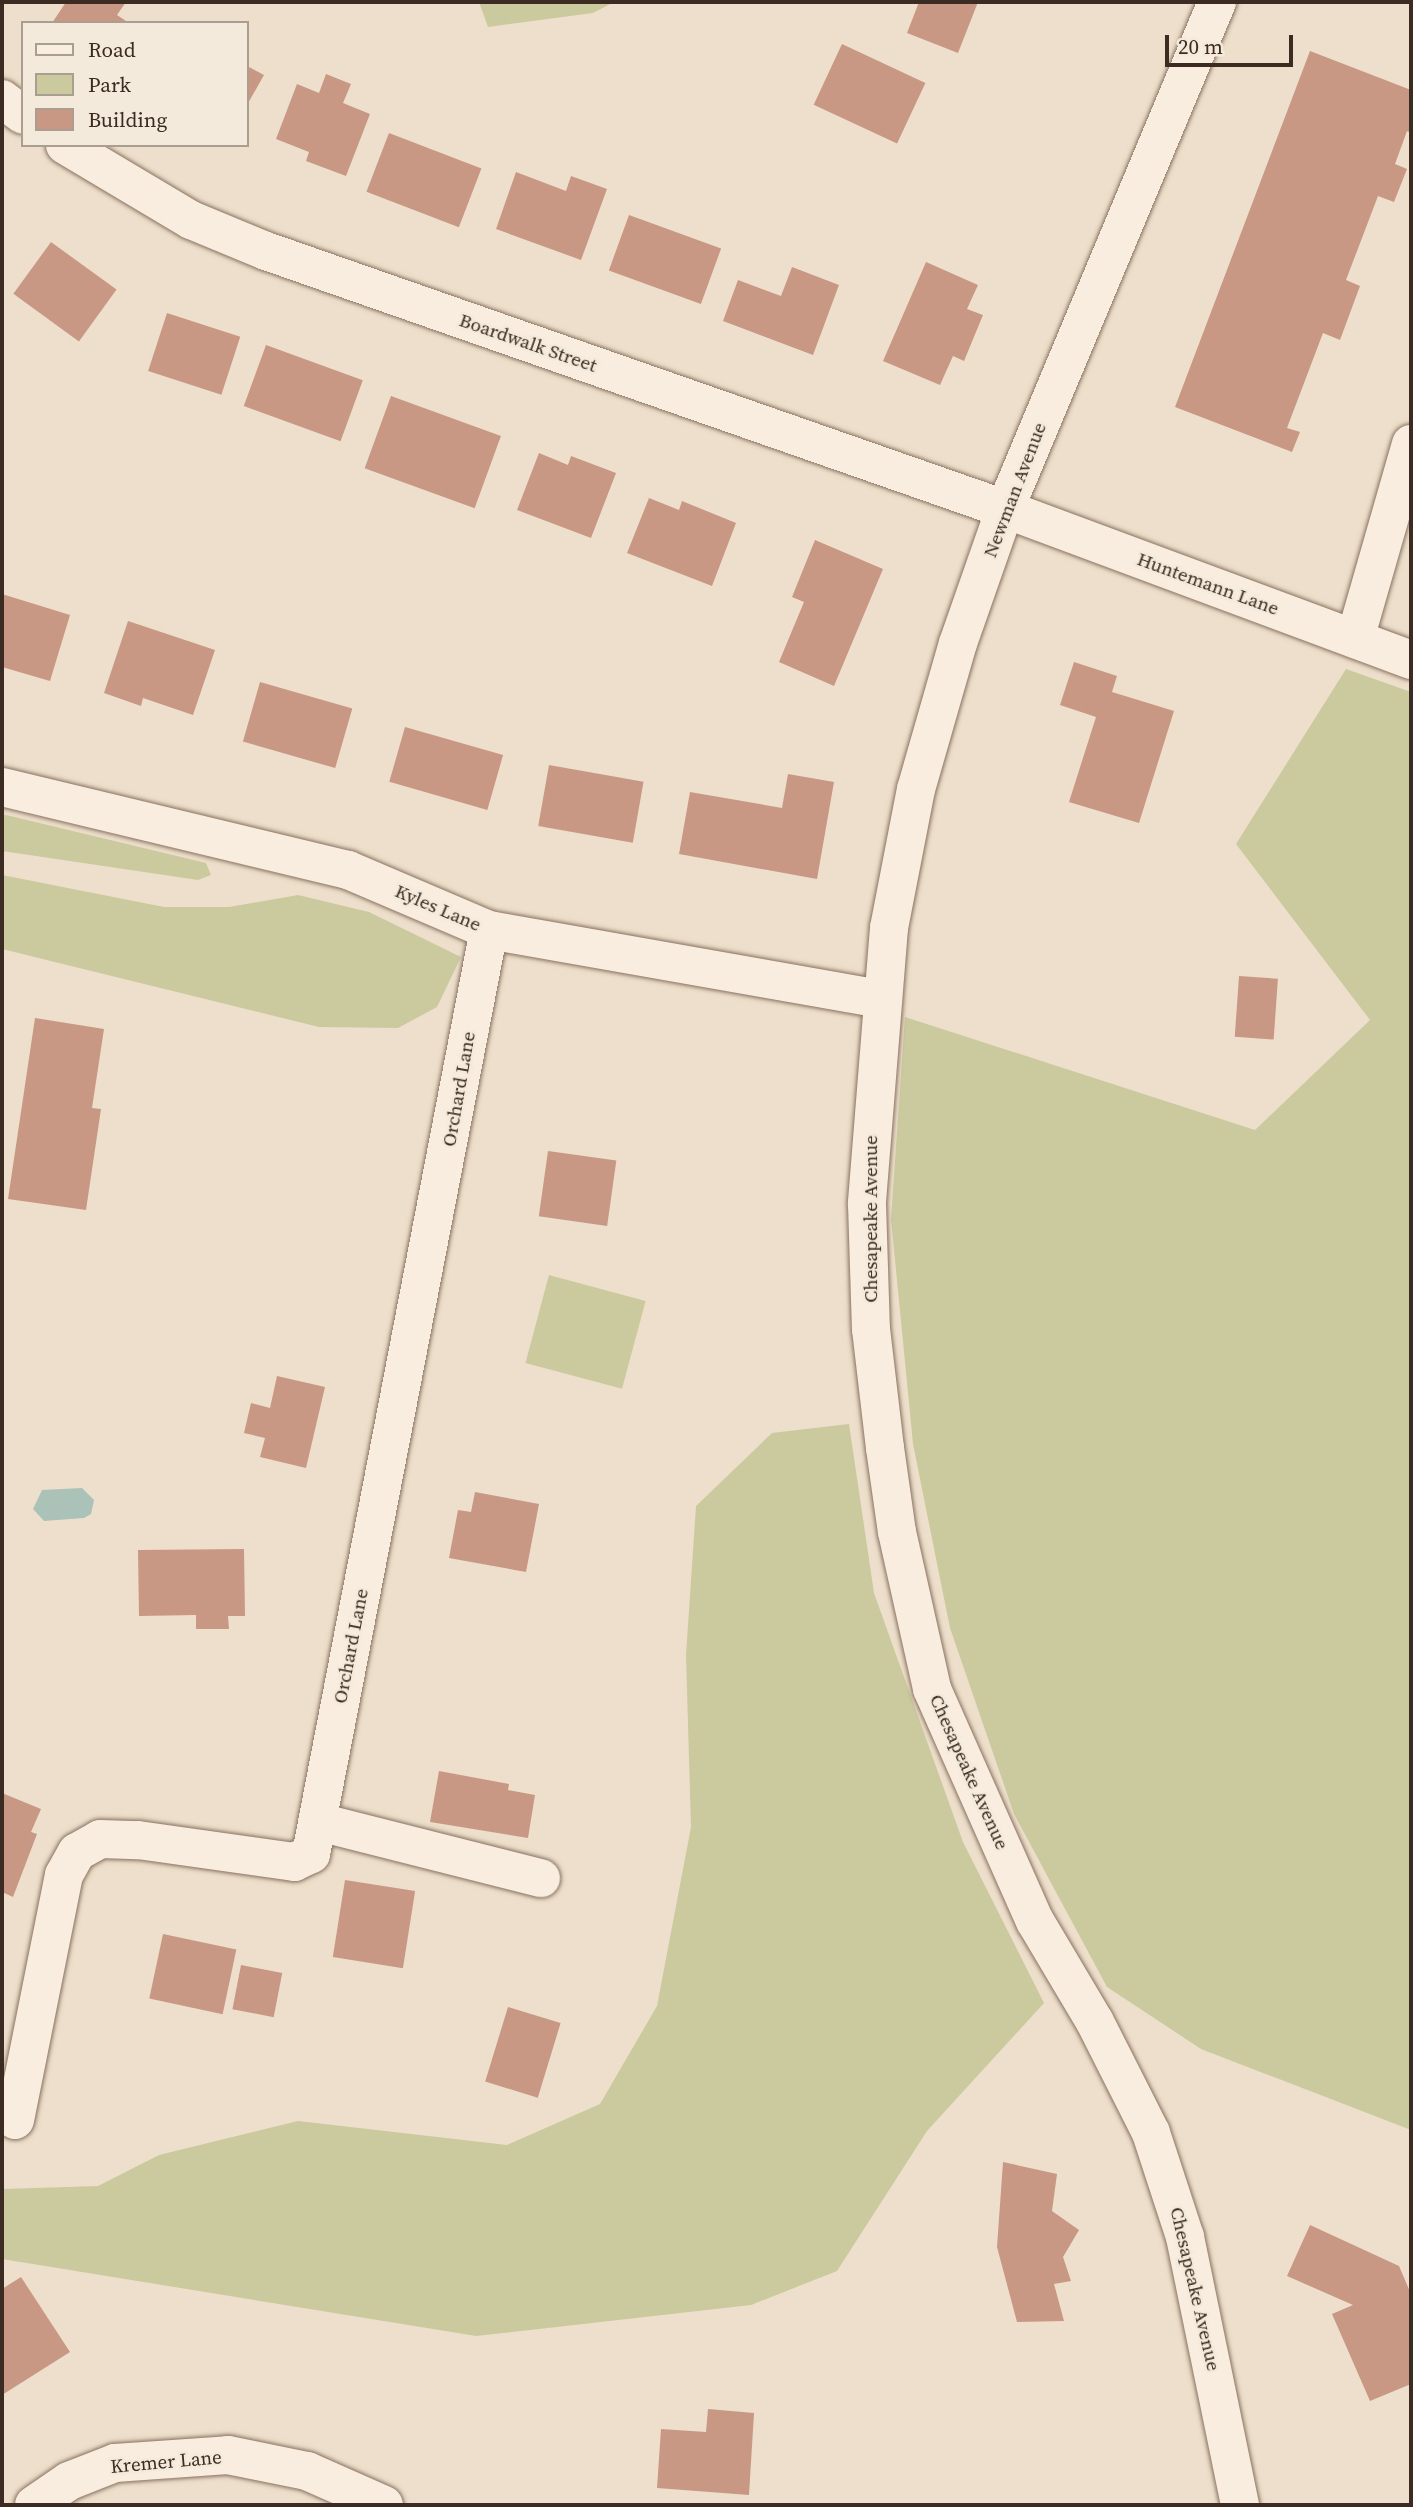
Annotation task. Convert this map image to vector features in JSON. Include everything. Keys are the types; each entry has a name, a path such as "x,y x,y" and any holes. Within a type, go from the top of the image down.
{"street":[{"name":"Newman Avenue","path":"881,999 916,789 958,643 1005,509 1217,2"},
{"path":"2,99 21,113"},
{"name":"Boardwalk Street","path":"68,147 191,220 266,251 1005,509"},
{"path":"1355,639 1411,444"},
{"name":"Huntemann Lane","path":"1005,509 1411,660"},
{"name":"Kyles Lane","path":"2,787 348,870 489,930 881,999"},
{"name":"Orchard Lane","path":"15,2120 64,1875 77,1852 100,1839 138,1840 303,1861 311,1854 489,930"},
{"name":"Chesapeake Avenue","path":"881,999 867,1204 871,1329 897,1532 916,1627 932,1689 1035,1921 1096,2022 1151,2133 1185,2237 1240,2505"},
{"path":"319,1822 541,1878"},
{"name":"Kremer Lane","path":"34,2505 69,2481 115,2463 228,2455 307,2471 384,2505"}],"green space":[{"path":"479,2 614,2 593,13 488,27"},
{"path":"1346,669 1411,692 1411,2130 1201,2049 1107,1987 1014,1814 950,1628 913,1444 891,1219 905,1017 1255,1130 1370,1020 1236,844"},
{"path":"2,814 206,863 211,875 198,880 2,851"},
{"path":"2,875 164,907 229,907 298,895 369,912 461,957 437,1007 398,1028 319,1027 2,949"},
{"path":"549,1275 646,1301 622,1389 525,1363"},
{"path":"849,1424 874,1593 963,1842 1044,2003 927,2131 837,2271 751,2305 476,2336 2,2259 2,2189 98,2186 159,2155 298,2121 507,2145 600,2104 657,2006 691,1827 686,1655 696,1506 772,1433"}],"shaded area":[{"path":"82,1488 94,1500 91,1514 84,1518 44,1521 33,1509 42,1490"}],"building":[{"path":"66,2 126,2 117,15 126,21 53,21"},
{"path":"919,2 978,2 958,53 907,33"},
{"path":"842,44 925,83 897,144 814,105"},
{"path":"1310,51 1411,90 1411,133 1407,131 1395,164 1407,169 1394,202 1378,196 1346,280 1360,286 1340,340 1323,333 1287,428 1300,432 1292,452 1175,407"},
{"path":"248,67 264,75 248,103"},
{"path":"326,74 351,84 343,103 370,114 346,176 306,161 309,152 276,139 297,84 319,93"},
{"path":"389,133 481,168 459,227 366,192"},
{"path":"516,172 566,191 571,176 607,189 581,260 496,229"},
{"path":"629,215 721,249 701,304 609,270"},
{"path":"51,242 117,290 79,341 13,294"},
{"path":"926,262 978,285 967,309 983,315 964,361 953,356 940,385 883,361"},
{"path":"792,267 839,285 813,355 723,321 738,280 781,296"},
{"path":"167,313 240,337 221,395 148,371"},
{"path":"266,345 363,380 341,441 244,406"},
{"path":"391,396 501,436 475,508 365,468"},
{"path":"539,453 568,465 571,456 616,473 591,538 517,510"},
{"path":"649,498 679,510 682,501 736,523 712,586 627,553"},
{"path":"815,540 883,569 834,686 779,662 804,602 792,597"},
{"path":"2,594 70,615 50,681 2,667"},
{"path":"128,621 215,650 193,715 143,698 141,706 104,693"},
{"path":"1074,662 1117,676 1112,692 1174,711 1139,823 1069,802 1096,717 1060,705"},
{"path":"260,682 352,708 335,768 243,742"},
{"path":"405,727 503,755 487,810 389,782"},
{"path":"549,765 644,782 633,843 538,826"},
{"path":"788,774 834,782 817,879 679,854 690,792 782,808"},
{"path":"1239,976 1278,979 1274,1040 1235,1037"},
{"path":"35,1018 104,1029 92,1108 101,1109 86,1210 8,1199"},
{"path":"548,1151 616,1161 607,1226 539,1216"},
{"path":"277,1376 325,1387 306,1468 260,1457 265,1438 244,1433 251,1403 270,1408"},
{"path":"475,1492 539,1504 526,1572 449,1558 458,1510 471,1512"},
{"path":"244,1549 245,1616 228,1616 229,1629 196,1629 196,1615 139,1616 138,1550"},
{"path":"439,1771 509,1784 508,1790 535,1795 528,1838 430,1822"},
{"path":"2,1793 41,1809 31,1832 37,1834 13,1897 2,1892"},
{"path":"345,1880 415,1891 403,1968 333,1957"},
{"path":"163,1934 236,1950 223,2014 149,1999"},
{"path":"241,1965 282,1973 274,2017 232,2009"},
{"path":"508,2007 561,2023 538,2098 485,2082"},
{"path":"1003,2162 1057,2174 1052,2211 1079,2230 1063,2257 1071,2281 1054,2284 1064,2321 1017,2322 997,2247"},
{"path":"1310,2225 1399,2266 1411,2294 1411,2384 1370,2401 1332,2314 1353,2305 1287,2276"},
{"path":"21,2277 70,2352 2,2395 2,2289"},
{"path":"708,2409 754,2413 749,2495 657,2488 661,2429 706,2432"}]}
